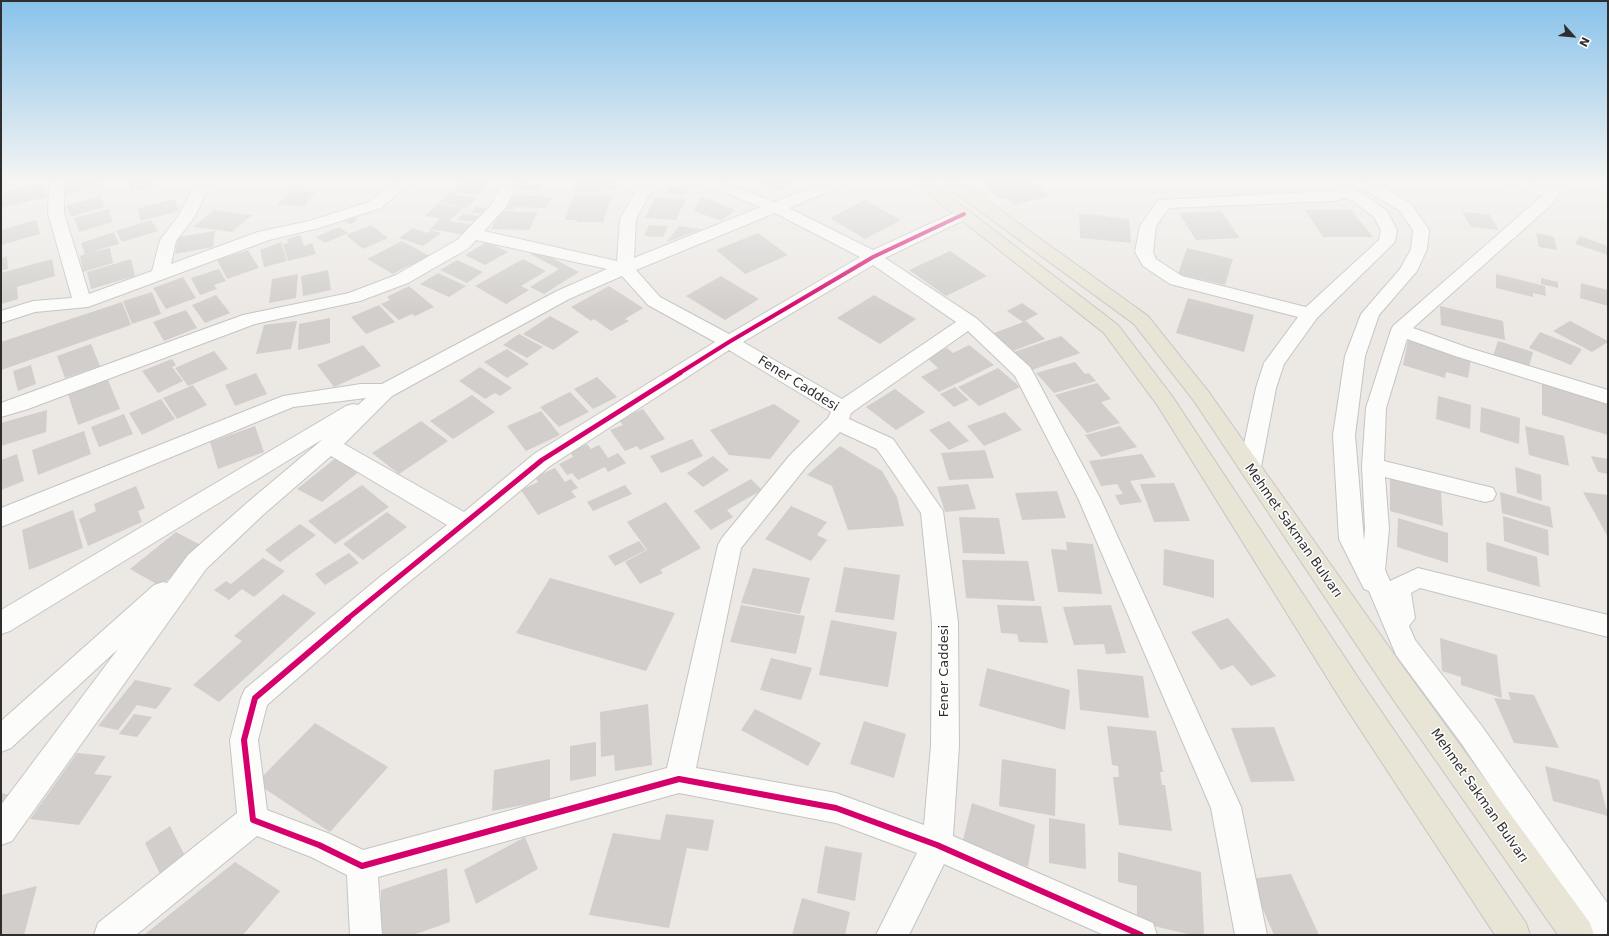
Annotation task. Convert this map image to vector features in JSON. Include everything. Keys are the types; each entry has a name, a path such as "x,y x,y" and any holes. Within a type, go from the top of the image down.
{"main road":[{"path":"979,226 1111,329 1165,401 1351,691 1514,935"},
{"name":"Mehmet Sakman Bulvarı","path":"1011,226 1141,320 1201,396 1398,683 1578,935"}],"street":[{"path":"60,226 82,303"},
{"path":"160,273 168,240 179,226"},
{"path":"1,317 33,308 82,303 160,273 264,236 310,226"},
{"path":"1,410 28,402 250,319 354,297 402,279 463,244 481,226"},
{"path":"625,268 628,226"},
{"path":"1,623 385,391 563,295 727,226"},
{"path":"813,226 873,257 969,322 1023,372 1090,498 1226,807 1251,935"},
{"path":"253,820 244,740 255,698 390,583 465,524 542,460 729,342 873,257 939,226"},
{"path":"1148,226 1144,252 1150,262 1176,280 1310,314"},
{"path":"1250,467 1266,388 1274,362 1310,314 1387,242 1389,230 1387,226"},
{"path":"1418,226 1421,230 1419,249 1408,271 1370,314 1355,356 1344,435 1351,539 1405,647 1471,734 1608,932"},
{"path":"1405,647 1373,570 1377,529 1373,466 1376,408 1400,330 1518,226"},
{"path":"473,234 625,268"},
{"name":"Fener Caddesi","path":"625,268 654,301 729,342 885,444 932,511 945,622 945,746 937,845 892,935"},
{"path":"679,779 730,545 798,461 840,416 969,322"},
{"path":"1400,330 1462,352 1608,397"},
{"path":"1,518 290,401 361,391 385,391"},
{"path":"1,739 256,508 330,445 385,391"},
{"path":"330,445 465,524"},
{"path":"1373,466 1485,494"},
{"path":"1,830 197,562"},
{"path":"1405,647 1398,588 1418,578 1608,626"},
{"path":"253,820 319,845 362,866 679,779 836,808 937,845 1098,925 1141,935"},
{"path":"110,935 253,820"},
{"path":"362,866 366,935"}],"building":[{"path":"16,226 38,226 40,234 1,245 1,230"},
{"path":"77,226 100,226 79,232"},
{"path":"133,226 155,226 158,231 122,242 116,231"},
{"path":"195,226 239,226 232,232 193,227"},
{"path":"372,226 388,238 363,249 346,235"},
{"path":"433,226 474,226 466,235 430,229"},
{"path":"493,226 531,226 529,230 491,229"},
{"path":"649,226 668,226 663,237 644,236"},
{"path":"679,226 702,229 667,242"},
{"path":"843,226 890,226 865,239"},
{"path":"1080,226 1130,226 1131,243 1080,238"},
{"path":"1187,226 1231,226 1240,238 1196,240"},
{"path":"1315,226 1364,226 1373,237 1323,237"},
{"path":"1470,226 1496,226 1499,230"},
{"path":"339,227 348,233 325,243 316,237"},
{"path":"413,228 427,233 431,230 441,233 423,246 399,238"},
{"path":"215,231 213,247 175,254 178,237"},
{"path":"114,232 119,244 91,252 110,248 113,263 83,272 80,256 85,254 81,243"},
{"path":"758,233 788,255 745,274 716,250"},
{"path":"1536,233 1554,237 1557,250 1539,247"},
{"path":"300,235 304,246 312,243 316,254 288,261 283,244 288,243 287,239"},
{"path":"1580,236 1608,246 1608,255 1575,244"},
{"path":"402,241 433,258 415,268 410,265 393,274 367,259"},
{"path":"281,242 287,261 264,267 260,250"},
{"path":"487,242 508,252 485,265 465,255"},
{"path":"1187,248 1233,259 1225,285 1178,274"},
{"path":"248,250 259,268 227,279 217,260"},
{"path":"537,250 579,272 544,294 530,287 559,269 530,254"},
{"path":"950,251 987,276 946,296 909,270"},
{"path":"7,256 8,269 1,271 1,258"},
{"path":"52,259 55,276 17,287 18,299 1,304 1,273"},
{"path":"131,259 135,276 91,289 87,272"},
{"path":"523,259 546,271 521,286 529,290 506,304 475,286"},
{"path":"457,260 483,272 467,283 440,270"},
{"path":"219,269 226,281 214,285 217,289 200,295 191,278"},
{"path":"328,270 331,290 303,296 301,276"},
{"path":"438,273 466,286 449,297 420,284"},
{"path":"298,274 296,298 269,303 272,279"},
{"path":"1496,274 1545,286 1546,296 1533,293 1533,297 1496,288"},
{"path":"721,276 759,299 725,320 686,296"},
{"path":"183,277 196,298 166,309 153,288"},
{"path":"1541,278 1558,282 1558,288 1541,284"},
{"path":"1581,283 1608,290 1608,306 1580,298"},
{"path":"409,286 434,307 415,316 412,314 399,320 381,304 390,300 387,297"},
{"path":"609,286 643,308 625,319 629,321 611,331 594,319 591,321 571,307"},
{"path":"152,292 161,314 132,324 123,301"},
{"path":"216,295 230,313 205,323 192,305"},
{"path":"874,295 916,319 880,344 837,318"},
{"path":"1188,298 1254,315 1244,352 1176,333"},
{"path":"122,302 131,325 1,370 1,342"},
{"path":"1022,303 1038,314 1023,322 1007,311"},
{"path":"379,305 395,322 366,334 351,317"},
{"path":"1440,306 1503,321 1505,340 1441,325"},
{"path":"186,310 197,328 164,341 153,322"},
{"path":"550,316 579,332 553,350 523,334"},
{"path":"330,318 330,343 298,350 299,324"},
{"path":"297,321 291,349 256,354 264,325"},
{"path":"1026,321 1045,339 1013,351 994,333"},
{"path":"1570,321 1608,342 1592,352 1553,331"},
{"path":"1540,332 1582,349 1571,365 1529,348"},
{"path":"519,334 543,347 527,358 503,345"},
{"path":"1061,336 1080,353 1032,370 1014,352"},
{"path":"1408,340 1471,358 1468,378 1446,372 1445,378 1403,365"},
{"path":"1498,341 1533,352 1528,371 1492,359"},
{"path":"91,344 100,366 65,378 57,356"},
{"path":"363,345 381,366 334,387 317,365"},
{"path":"969,345 994,365 939,392 921,377 938,368 926,357 947,348 953,353"},
{"path":"507,349 529,364 507,378 484,362"},
{"path":"214,351 228,369 188,386 175,368"},
{"path":"172,359 176,365 172,367 183,381 158,393 142,371"},
{"path":"1075,362 1085,374 1089,373 1096,381 1054,393 1036,373"},
{"path":"31,365 36,384 18,391 13,371"},
{"path":"480,367 512,388 500,396 495,393 485,399 459,381"},
{"path":"998,368 1020,387 979,406 958,387"},
{"path":"256,373 267,394 235,406 225,385"},
{"path":"597,377 617,397 593,409 574,389"},
{"path":"108,380 120,409 78,425 68,394"},
{"path":"1097,383 1111,399 1101,402 1120,423 1087,433 1055,395"},
{"path":"1542,384 1608,403 1608,435 1542,415"},
{"path":"193,385 207,405 177,419 163,398"},
{"path":"955,387 969,400 954,407 940,394"},
{"path":"895,389 925,412 896,430 866,407"},
{"path":"570,392 589,412 559,427 540,407"},
{"path":"472,395 495,412 453,439 430,421"},
{"path":"1438,396 1471,405 1470,429 1436,419"},
{"path":"161,399 175,419 142,435 129,413"},
{"path":"774,404 800,421 770,459 729,455 710,430"},
{"path":"1481,407 1520,418 1519,444 1480,432"},
{"path":"643,409 665,439 640,450 637,446 625,451 610,430 623,425 618,419"},
{"path":"47,410 46,432 1,446 1,423"},
{"path":"541,411 560,435 526,451 507,426"},
{"path":"1005,412 1022,430 984,446 967,426"},
{"path":"124,414 133,434 99,447 91,427"},
{"path":"421,421 448,441 399,474 372,453"},
{"path":"949,421 969,441 949,450 929,430"},
{"path":"255,426 264,452 218,469 210,442"},
{"path":"1120,426 1137,447 1101,457 1085,435"},
{"path":"1525,426 1564,436 1569,466 1529,455"},
{"path":"84,431 91,454 38,475 32,450"},
{"path":"692,439 703,456 661,473 650,456"},
{"path":"587,444 591,449 599,445 608,458 618,453 626,463 608,472 605,467 578,480 572,473 567,475 559,464 573,457 570,452"},
{"path":"840,446 882,471 897,497 904,526 848,530 832,486 807,475"},
{"path":"985,450 994,478 949,480 941,453"},
{"path":"17,454 24,481 1,490 1,460"},
{"path":"1142,454 1156,477 1130,481 1142,502 1120,505 1115,495 1123,494 1117,484 1101,486 1089,461"},
{"path":"713,456 729,470 703,487 687,473"},
{"path":"1591,456 1608,459 1608,474 1598,472"},
{"path":"337,457 362,469 322,502 297,489"},
{"path":"1515,467 1541,475 1542,501 1517,493"},
{"path":"555,468 565,482 571,479 578,488 571,491 576,497 538,515 521,490 538,482 535,477"},
{"path":"1390,478 1441,492 1443,526 1390,511"},
{"path":"751,479 762,490 727,510 733,517 711,530 694,511"},
{"path":"1174,483 1190,521 1154,522 1140,484"},
{"path":"968,484 976,509 945,512 937,487"},
{"path":"362,485 389,507 335,544 308,521"},
{"path":"625,485 632,494 593,511 587,502"},
{"path":"136,486 145,508 138,511 142,522 88,546 79,519 96,511 94,504"},
{"path":"1057,491 1066,518 1022,520 1015,493"},
{"path":"1500,492 1550,507 1553,528 1502,513"},
{"path":"1583,492 1608,495 1608,537"},
{"path":"666,502 701,548 660,570 663,573 640,584 625,562 647,550 627,522"},
{"path":"791,506 827,522 817,535 827,540 811,561 765,539"},
{"path":"73,510 83,548 29,570 22,530"},
{"path":"387,512 407,527 363,560 343,544"},
{"path":"1503,516 1548,530 1549,556 1504,541"},
{"path":"959,517 999,518 1005,554 963,553"},
{"path":"1398,518 1448,533 1448,563 1397,547"},
{"path":"300,524 316,535 280,562 265,550"},
{"path":"176,532 206,548 160,586 130,569"},
{"path":"639,541 646,550 615,566 608,556"},
{"path":"1066,542 1093,544 1102,594 1058,592 1051,549 1067,550"},
{"path":"1486,542 1537,557 1540,587 1487,571"},
{"path":"1164,549 1214,560 1214,598 1163,585"},
{"path":"349,553 359,563 325,585 315,574"},
{"path":"263,558 285,571 254,597 242,589 229,600 214,590 226,581 231,584"},
{"path":"962,560 1028,561 1035,601 966,598"},
{"path":"844,567 900,575 894,620 835,612"},
{"path":"753,568 810,578 800,614 741,603"},
{"path":"550,578 675,613 646,671 516,633"},
{"path":"283,594 316,613 219,702 193,685 242,641 234,636"},
{"path":"741,605 805,616 796,654 730,642"},
{"path":"997,605 1041,606 1048,643 1019,642 1017,634 1001,633"},
{"path":"1111,605 1126,653 1106,654 1104,644 1074,645 1063,607"},
{"path":"1228,618 1276,676 1251,686 1233,665 1221,670 1191,632"},
{"path":"831,620 897,632 888,687 819,675"},
{"path":"1440,638 1497,655 1502,698 1461,685 1461,677 1442,671"},
{"path":"771,658 812,668 801,700 760,690"},
{"path":"987,668 1070,690 1065,730 979,706"},
{"path":"1077,669 1143,676 1149,718 1080,710"},
{"path":"135,680 172,688 156,709 137,705 118,730 98,726"},
{"path":"1508,692 1534,695 1559,748 1514,743 1494,698 1511,700"},
{"path":"648,704 652,765 615,771 614,755 601,757 600,712"},
{"path":"755,709 821,743 808,766 741,730"},
{"path":"134,714 152,717 137,737 119,734"},
{"path":"864,721 906,734 894,778 850,764"},
{"path":"315,723 388,767 330,832 256,783"},
{"path":"1107,726 1156,731 1163,772 1160,772 1162,785 1165,785 1172,831 1119,825 1113,777 1119,777 1118,766 1112,765"},
{"path":"1274,727 1295,781 1251,782 1231,728"},
{"path":"596,742 596,776 570,781 570,746"},
{"path":"77,753 106,756 94,774 112,776 79,825 30,819"},
{"path":"550,759 550,800 492,811 494,770"},
{"path":"1002,759 1056,769 1055,816 999,806"},
{"path":"1545,766 1599,780 1608,816 1553,801"},
{"path":"1,793 11,795 1,806"},
{"path":"972,803 1035,825 1028,867 962,844"},
{"path":"666,814 714,820 708,851 687,848 669,928 589,915 613,833 660,840"},
{"path":"1049,818 1085,824 1086,869 1049,863"},
{"path":"170,826 186,858 161,876 145,843"},
{"path":"525,837 538,869 476,904 464,870"},
{"path":"825,846 862,853 855,901 817,893"},
{"path":"1118,852 1201,872 1204,935 1192,935 1137,922 1137,886 1118,882"},
{"path":"235,862 280,891 243,935 144,935"},
{"path":"447,868 450,922 413,935 381,935 381,890"},
{"path":"1291,874 1319,935 1274,935 1250,879"},
{"path":"37,886 24,935 1,935 1,895"},
{"path":"802,898 850,912 845,935 792,935"}],"cycle path":[{"path":"939,226 873,257 729,342 542,460 465,524 390,583 255,698 244,740 253,820 319,845 362,866 679,779 836,808 937,845 1141,935"}]}
